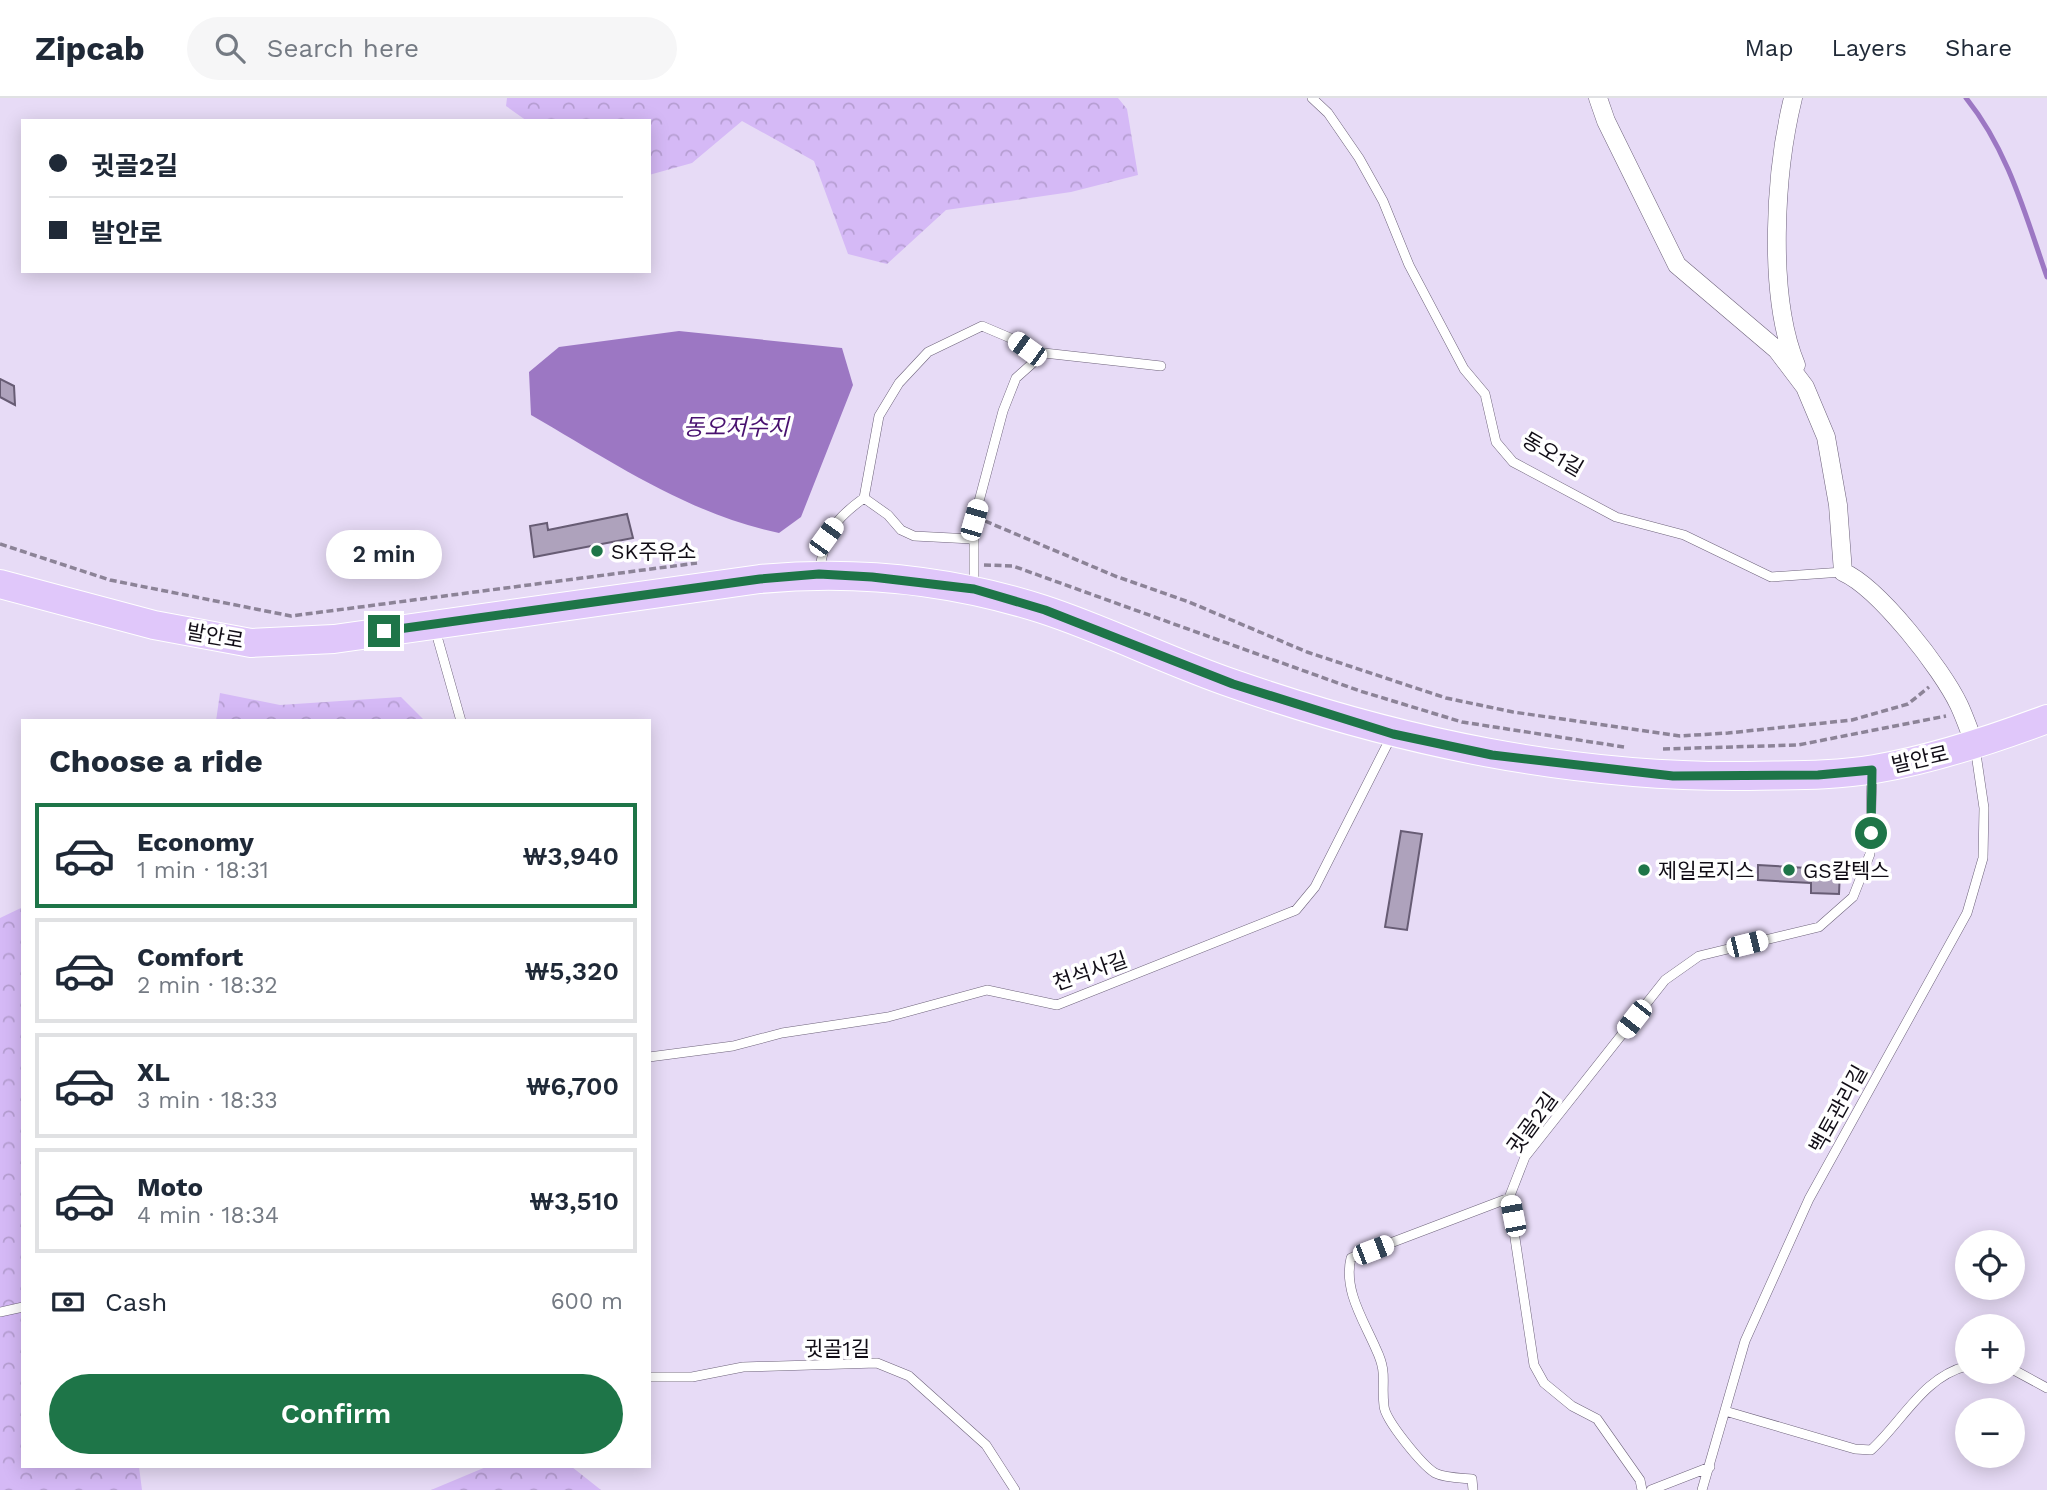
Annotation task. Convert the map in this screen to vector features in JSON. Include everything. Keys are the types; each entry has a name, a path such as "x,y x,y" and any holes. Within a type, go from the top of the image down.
{"main road":[{"name":"발안로","path":"0,584 153,625 251,643 334,639 735,582 819,574 974,577 1045,610 1233,684 1393,734 1492,755 1673,776 1818,775 1872,770 1975,746 2047,719"}],"street":[{"path":"1598,98 1605,121 1677,265 1777,350 1805,387"},
{"path":"1793,98 1784,134 1778,204 1779,276 1786,341 1826,436 1838,505 1843,572 1861,580 1915,640 1962,712 1975,746"}],"lane":[{"name":"동오1길","path":"1312,98 1328,113 1352,147 1384,201 1409,265 1464,369 1485,394 1496,442 1513,462 1616,517 1684,535 1771,577 1843,572"},
{"path":"819,574 826,537 842,514 864,498 879,416 900,383 928,352 982,326 1015,340 1038,357"},
{"path":"974,577 974,520 1016,378 1044,353 1161,366"},
{"path":"864,498 888,515 901,530 914,536 972,539"},
{"path":"434,624 460,719"},
{"name":"천석사길","path":"651,1058 888,1017 987,990 1056,1005 1296,910 1315,887 1393,734"},
{"name":"백토관리길","path":"1703,1490 1745,1341 1809,1199 1967,913 1983,858 1984,808 1975,746"},
{"name":"귓골2길","path":"1509,1198 1525,1157 1665,980 1699,956 1819,927 1853,897 1870,854 1872,770"},
{"path":"1473,1490 1472,1479 1435,1473 1387,1420 1384,1405 1386,1375 1359,1318 1348,1269 1351,1258 1509,1198 1534,1365 1544,1383 1572,1406 1597,1419 1640,1480 1642,1490"},
{"path":"0,1312 21,1307"},
{"name":"귓골1길","path":"651,1377 692,1377 743,1367 877,1363 909,1376 986,1445 1015,1490"},
{"path":"1724,1411 1854,1449 1871,1450 1893,1430 1924,1389 1946,1371 1955,1369"},
{"path":"2025,1376 2047,1388"},
{"path":"1651,1490 1710,1467"}],"path":[{"path":"974,520 986,521 1115,576 1189,602 1318,656 1446,698 1513,712 1680,736 1728,733 1852,720 1908,704 1939,675"},
{"path":"0,544 110,580 291,616 704,563"},
{"path":"974,577 1013,566 1360,691 1462,722 1630,748"},
{"path":"1655,750 1798,745 1962,712"}],"green space":[{"path":"507,98 1118,98 1127,109 1138,175 1071,192 946,210 887,264 848,254 814,161 742,121 692,163 651,174 651,119 524,119 506,106"},
{"path":"220,693 280,705 401,697 423,719 216,719"},
{"path":"21,908 21,1468 139,1468 142,1490 0,1490 0,918"},
{"path":"484,1468 573,1468 601,1490 431,1490"}],"water":[{"name":"동오저수지","path":"679,331 842,348 853,385 801,517 779,533 713,513 682,499 621,468 531,415 529,372 559,347"}],"building":[{"path":"0,379 14,386 15,405 0,397"},
{"path":"627,514 633,538 534,557 530,526 547,523 548,530"},
{"path":"1401,831 1422,834 1407,930 1385,927"},
{"path":"1758,865 1840,870 1839,894 1811,893 1811,883 1758,880"}],"waterway":[{"path":"1966,98 1993,139 2014,183 2047,277"}],"place":[{"name":"SK주유소","path":"597,551"},
{"name":"제일로지스","path":"1644,870"},
{"name":"GS칼텍스","path":"1789,870"}],"route":[{"path":"384,631 760,579 819,574 872,577 974,589 1045,610 1233,684 1393,734 1492,755 1673,776 1818,775 1872,770 1871,833"}]}
